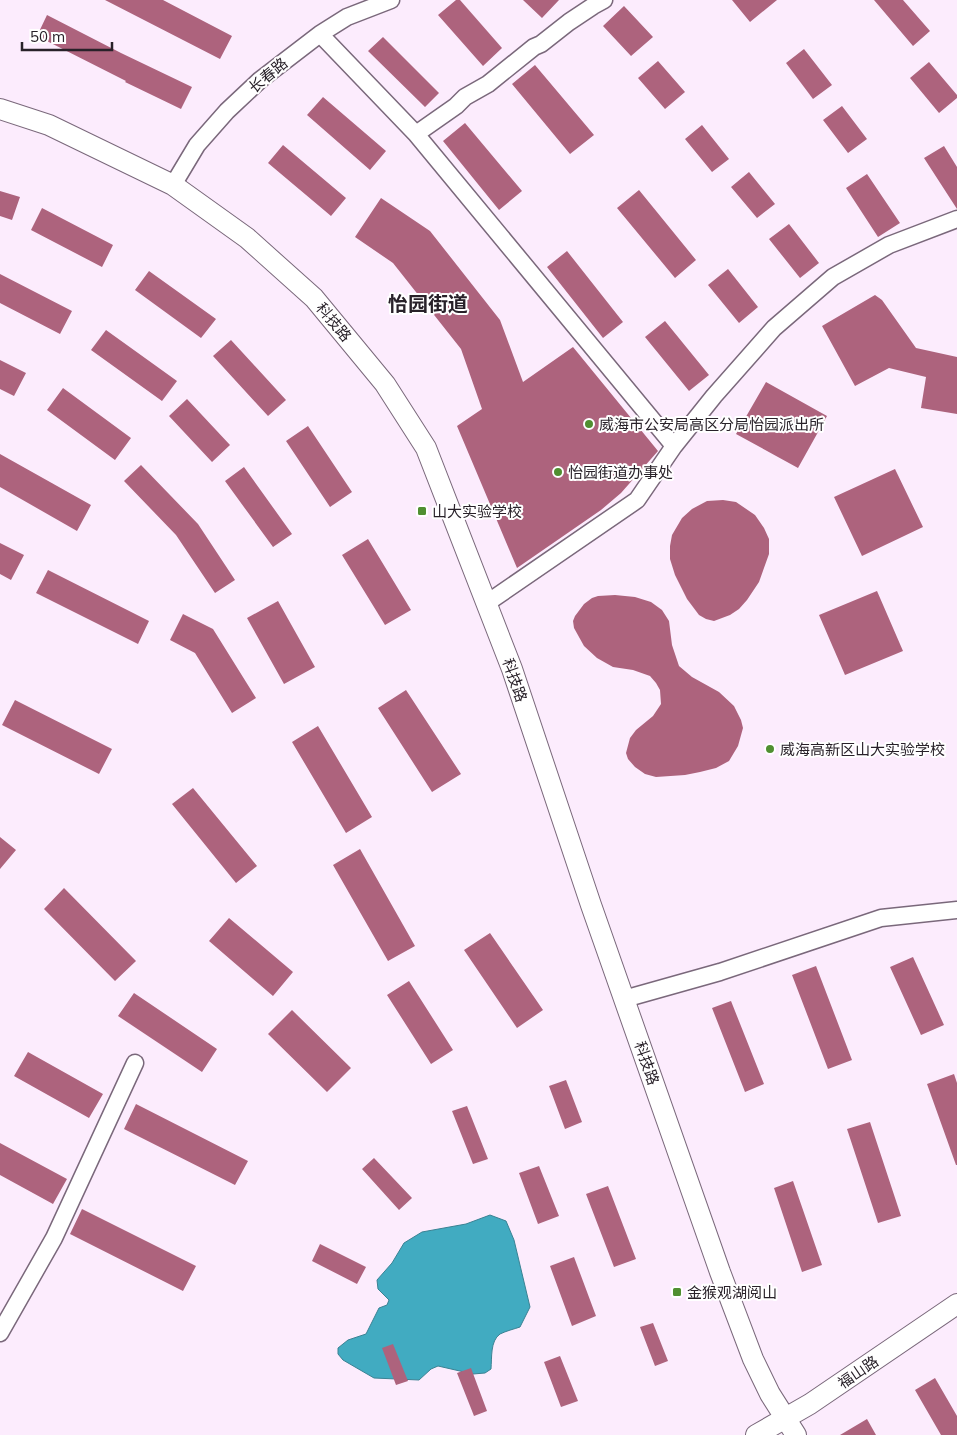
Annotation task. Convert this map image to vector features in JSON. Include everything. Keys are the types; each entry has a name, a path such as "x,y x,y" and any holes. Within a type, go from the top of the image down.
{"main road":[{"name":"科技路","path":"0,108 49,124 173,185 247,238 314,298 385,384 426,448 512,669 716,1262 753,1359 770,1394 796,1435"},
{"name":"福山路","path":"756,1435 810,1404 957,1304"}],"street":[{"name":"长春路","path":"173,185 197,145 227,111 260,80 320,34 346,17 391,0"},
{"path":"416,134 456,106 465,97 488,84 569,22 604,0"},
{"path":"320,34 416,134 674,446"},
{"path":"487,603 637,500 674,446 714,396 774,328 833,277 889,245 957,219"},
{"path":"624,999 720,972 881,918 957,910"},
{"path":"0,1333 54,1238 135,1063"}],"water":[{"path":"490,1215 506,1221 514,1240 530,1307 520,1327 502,1333 497,1337 492,1350 491,1369 485,1373 473,1374 438,1366 431,1369 419,1380 374,1378 343,1360 338,1354 338,1348 348,1340 366,1334 379,1308 387,1305 389,1300 378,1289 377,1280 392,1263 404,1243 422,1232 466,1224"}],"building":[{"path":"105,0 163,0 232,36 220,59"},
{"path":"456,0 460,0 502,48 483,66 438,15"},
{"path":"523,0 559,0 542,18"},
{"path":"732,0 777,0 750,22"},
{"path":"874,0 903,0 930,31 913,46"},
{"path":"624,6 653,37 631,56 603,26"},
{"path":"47,15 192,87 181,109 37,36"},
{"path":"383,37 439,93 425,107 368,51"},
{"path":"804,49 832,85 813,99 786,63"},
{"path":"658,61 685,92 665,109 638,78"},
{"path":"929,62 957,95 957,98 939,113 910,78"},
{"path":"535,65 594,135 570,154 512,84"},
{"path":"323,97 386,151 370,170 307,115"},
{"path":"842,106 867,139 848,153 823,120"},
{"path":"465,123 522,191 499,210 443,141"},
{"path":"702,125 729,159 712,172 685,139"},
{"path":"283,145 346,198 331,216 268,163"},
{"path":"944,146 957,167 957,209 924,158"},
{"path":"749,172 775,204 757,218 731,187"},
{"path":"867,174 900,223 878,237 846,188"},
{"path":"639,190 696,260 675,278 617,208"},
{"path":"0,191 20,197 12,220 0,216"},
{"name":"怡园街道办事处","path":"381,198 430,231 500,320 523,382 573,347 658,451 621,493 601,510 517,568 457,426 482,409 461,349 393,263 355,237"},
{"path":"42,208 113,245 102,267 31,230"},
{"path":"789,224 819,263 800,278 769,239"},
{"path":"567,251 623,322 603,338 547,267"},
{"path":"728,269 758,307 739,323 708,285"},
{"path":"149,271 216,319 201,338 135,290"},
{"path":"0,274 72,311 60,334 0,303"},
{"path":"875,295 882,300 916,348 957,357 957,414 921,408 926,377 889,368 855,386 822,326"},
{"path":"665,321 709,375 689,391 645,337"},
{"path":"106,330 177,381 162,401 91,350"},
{"path":"231,340 286,400 268,416 213,356"},
{"path":"0,360 26,373 14,396 0,389"},
{"path":"766,382 827,416 798,468 736,434"},
{"path":"63,388 131,438 115,460 47,410"},
{"path":"187,399 230,445 212,462 169,416"},
{"path":"308,426 352,492 330,507 286,441"},
{"path":"0,454 91,505 77,531 0,487"},
{"path":"141,465 198,524 235,580 215,593 176,535 124,481"},
{"path":"244,467 292,534 273,547 225,481"},
{"path":"895,469 923,527 862,556 834,497"},
{"path":"723,500 736,502 755,515 769,539 769,554 759,582 747,600 730,615 714,621 699,615 687,599 675,575 670,559 670,546 672,535 682,518 692,509 707,501"},
{"path":"368,539 411,610 385,625 342,555"},
{"path":"0,543 24,555 11,580 0,574"},
{"path":"48,570 149,621 138,644 36,593"},
{"path":"877,591 903,651 845,675 819,615"},
{"path":"615,595 635,597 651,602 662,610 669,621 672,645 679,666 692,677 719,692 734,706 743,728 738,746 729,761 716,768 700,772 656,777 645,774 628,759 626,753 630,738 636,730 653,716 661,704 660,690 650,676 633,670 613,667 597,658 584,646 574,628 573,621 584,604 592,598"},
{"path":"278,601 315,667 284,684 247,618"},
{"path":"183,614 213,629 256,698 232,713 195,653 170,640"},
{"path":"406,690 461,774 432,792 378,708"},
{"path":"15,700 112,749 99,774 2,725"},
{"path":"318,726 372,817 346,833 292,742"},
{"path":"193,788 257,866 236,883 172,804"},
{"path":"0,837 16,850 0,869"},
{"path":"360,849 415,946 388,961 333,865"},
{"path":"64,888 136,961 115,981 44,909"},
{"path":"229,918 293,972 273,996 209,941"},
{"path":"490,933 543,1010 517,1028 464,950"},
{"path":"913,957 944,1025 921,1035 890,967"},
{"path":"816,966 852,1060 828,1069 792,975"},
{"path":"409,981 453,1050 431,1064 387,995"},
{"path":"134,993 217,1049 202,1072 118,1016"},
{"path":"731,1001 764,1084 745,1092 712,1008"},
{"path":"292,1010 351,1068 327,1092 268,1034"},
{"path":"28,1052 103,1094 89,1118 14,1076"},
{"path":"954,1074 957,1083 957,1165 927,1084"},
{"path":"566,1080 582,1122 565,1129 549,1086"},
{"path":"136,1104 248,1161 235,1185 124,1129"},
{"path":"467,1106 488,1159 473,1164 452,1111"},
{"path":"870,1122 901,1216 878,1223 847,1129"},
{"path":"0,1143 67,1179 53,1204 0,1175"},
{"path":"374,1158 412,1198 399,1210 362,1169"},
{"path":"539,1166 559,1216 538,1224 519,1173"},
{"path":"793,1181 822,1265 802,1272 774,1188"},
{"path":"608,1186 636,1259 614,1267 586,1194"},
{"path":"82,1209 196,1266 183,1291 70,1234"},
{"path":"320,1244 366,1267 357,1284 312,1261"},
{"path":"574,1257 596,1316 572,1326 550,1266"},
{"path":"653,1323 668,1361 655,1366 640,1327"},
{"path":"393,1344 408,1381 396,1385 382,1348"},
{"path":"560,1356 578,1401 561,1407 544,1362"},
{"path":"471,1368 487,1411 474,1416 457,1373"},
{"path":"935,1378 957,1416 957,1435 941,1435 915,1390"},
{"path":"867,1419 876,1435 840,1435"}],"place":[{"name":"威海市公安局高区分局怡园派出所","path":"589,424"},
{"name":"怡园街道办事处","path":"558,472"},
{"name":"山大实验学校","path":"422,511"},
{"name":"威海高新区山大实验学校","path":"770,749"},
{"name":"金猴观湖阅山","path":"677,1292"}],"district":[{"name":"怡园街道","path":"428,303"}]}
